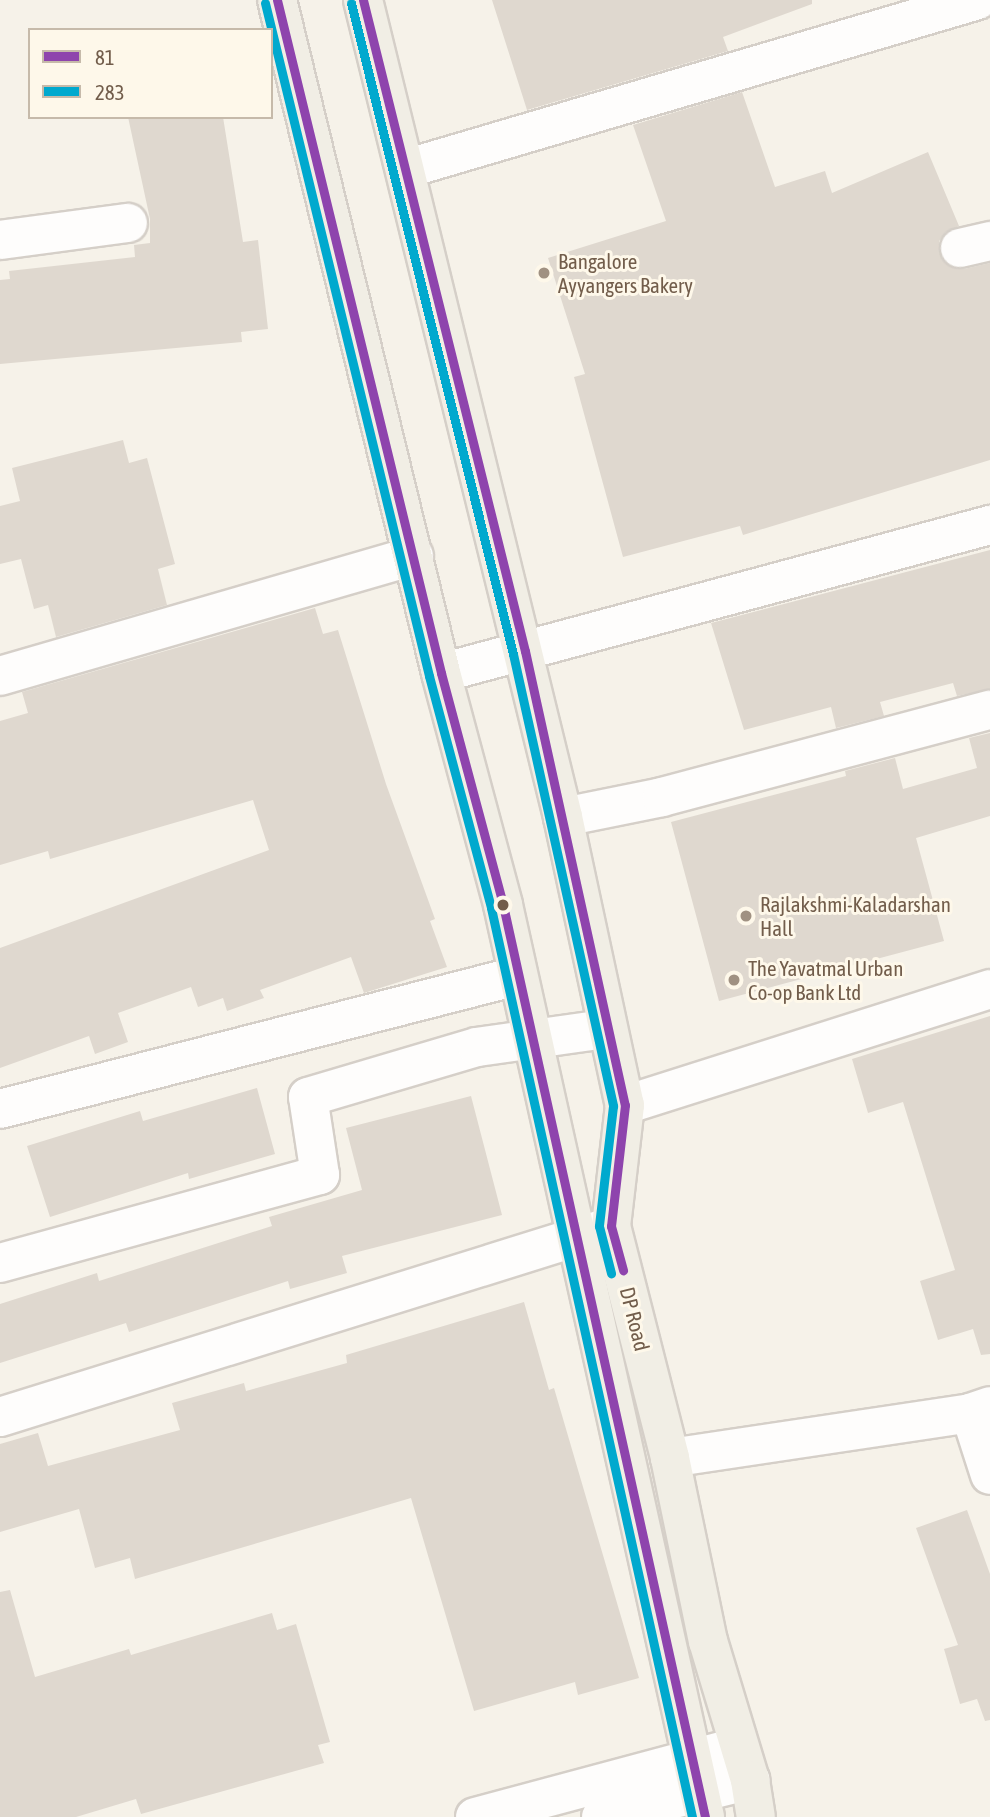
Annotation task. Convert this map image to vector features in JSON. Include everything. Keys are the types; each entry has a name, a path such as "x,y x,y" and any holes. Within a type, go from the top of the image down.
{"main road":[{"name":"DP Road","path":"277,0 442,673 500,892 530,1040 699,1789"},
{"name":"DP Road","path":"363,0 525,651 563,817 605,1029 625,1105 611,1226 670,1458 708,1641 748,1781"}],"street":[{"path":"405,169 978,0"},
{"path":"0,240 128,223"},
{"path":"442,673 990,525"},
{"path":"0,676 414,556"},
{"path":"563,817 662,797 990,710"},
{"path":"0,1109 517,976"},
{"path":"625,1105 990,989"},
{"path":"0,1263 320,1175 308,1097 477,1047 605,1029"},
{"path":"0,1417 611,1226"},
{"path":"670,1458 980,1409 990,1475"},
{"path":"475,1817 748,1781"},
{"path":"601,1817 699,1789"}],"building":[{"path":"492,0 812,0 812,4 723,37 728,51 527,110"},
{"path":"742,92 775,187 825,171 832,193 928,152 959,226 946,232 939,241 944,262 964,269 990,263 990,460 743,535 740,526 623,557 574,377 585,374 548,258 666,221 633,125"},
{"path":"128,119 223,119 243,242 258,240 268,329 241,332 242,342 0,364 0,280 10,279 9,271 135,257 134,245 150,243 150,219"},
{"path":"123,440 129,463 147,458 175,564 158,569 167,605 56,637 48,605 34,609 21,559 0,564 0,506 20,501 12,468"},
{"path":"990,550 990,689 957,696 953,683 880,702 884,716 836,728 831,707 744,730 711,623"},
{"path":"315,608 323,634 338,630 386,784 435,919 430,921 447,967 364,993 351,957 260,990 264,998 227,1011 223,998 198,1007 191,987 118,1013 128,1042 95,1054 89,1036 0,1068 0,948 269,850 253,800 50,859 48,851 0,865 0,721 28,713 22,692"},
{"path":"990,733 990,816 916,838 944,941 719,1001 671,822 846,776 845,771 895,758 903,789 977,768 969,738"},
{"path":"990,1016 990,1354 981,1355 973,1329 938,1340 920,1281 955,1270 903,1102 868,1113 852,1059"},
{"path":"257,1088 275,1154 189,1179 188,1173 50,1217 27,1146 140,1111 143,1121"},
{"path":"471,1096 502,1215 342,1256 347,1273 290,1289 288,1281 129,1332 126,1323 0,1363 0,1304 97,1273 99,1281 272,1226 269,1217 362,1190 346,1128"},
{"path":"524,1302 549,1390 554,1388 639,1678 578,1695 575,1682 474,1711 411,1498 135,1579 130,1558 95,1568 79,1509 0,1532 0,1444 38,1433 48,1466 180,1430 172,1403 244,1383 246,1391 347,1363 346,1355"},
{"path":"967,1510 990,1574 990,1720 985,1721 977,1699 960,1704 944,1649 958,1645 916,1528"},
{"path":"10,1590 35,1677 129,1649 131,1655 272,1613 277,1630 296,1624 330,1742 318,1745 324,1763 141,1814 136,1799 76,1817 0,1817 0,1592"}],"transit line":[{"name":"81","path":"277,0 441,673 503,905 705,1817"},
{"name":"81","path":"363,0 525,651 625,1105 611,1226 623,1270"},
{"name":"283","path":"265,3 271,28"},
{"name":"283","path":"351,3 513,654 613,1106 599,1226 611,1273"},
{"name":"283","path":"273,36 429,676 491,908 692,1817"}],"place":[{"name":"Bangalore Ayyangers Bakery","path":"544,273"},
{"name":"Rajlakshmi-Kaladarshan Hall","path":"746,916"},
{"name":"The Yavatmal Urban Co-op Bank Ltd","path":"734,980"}]}
